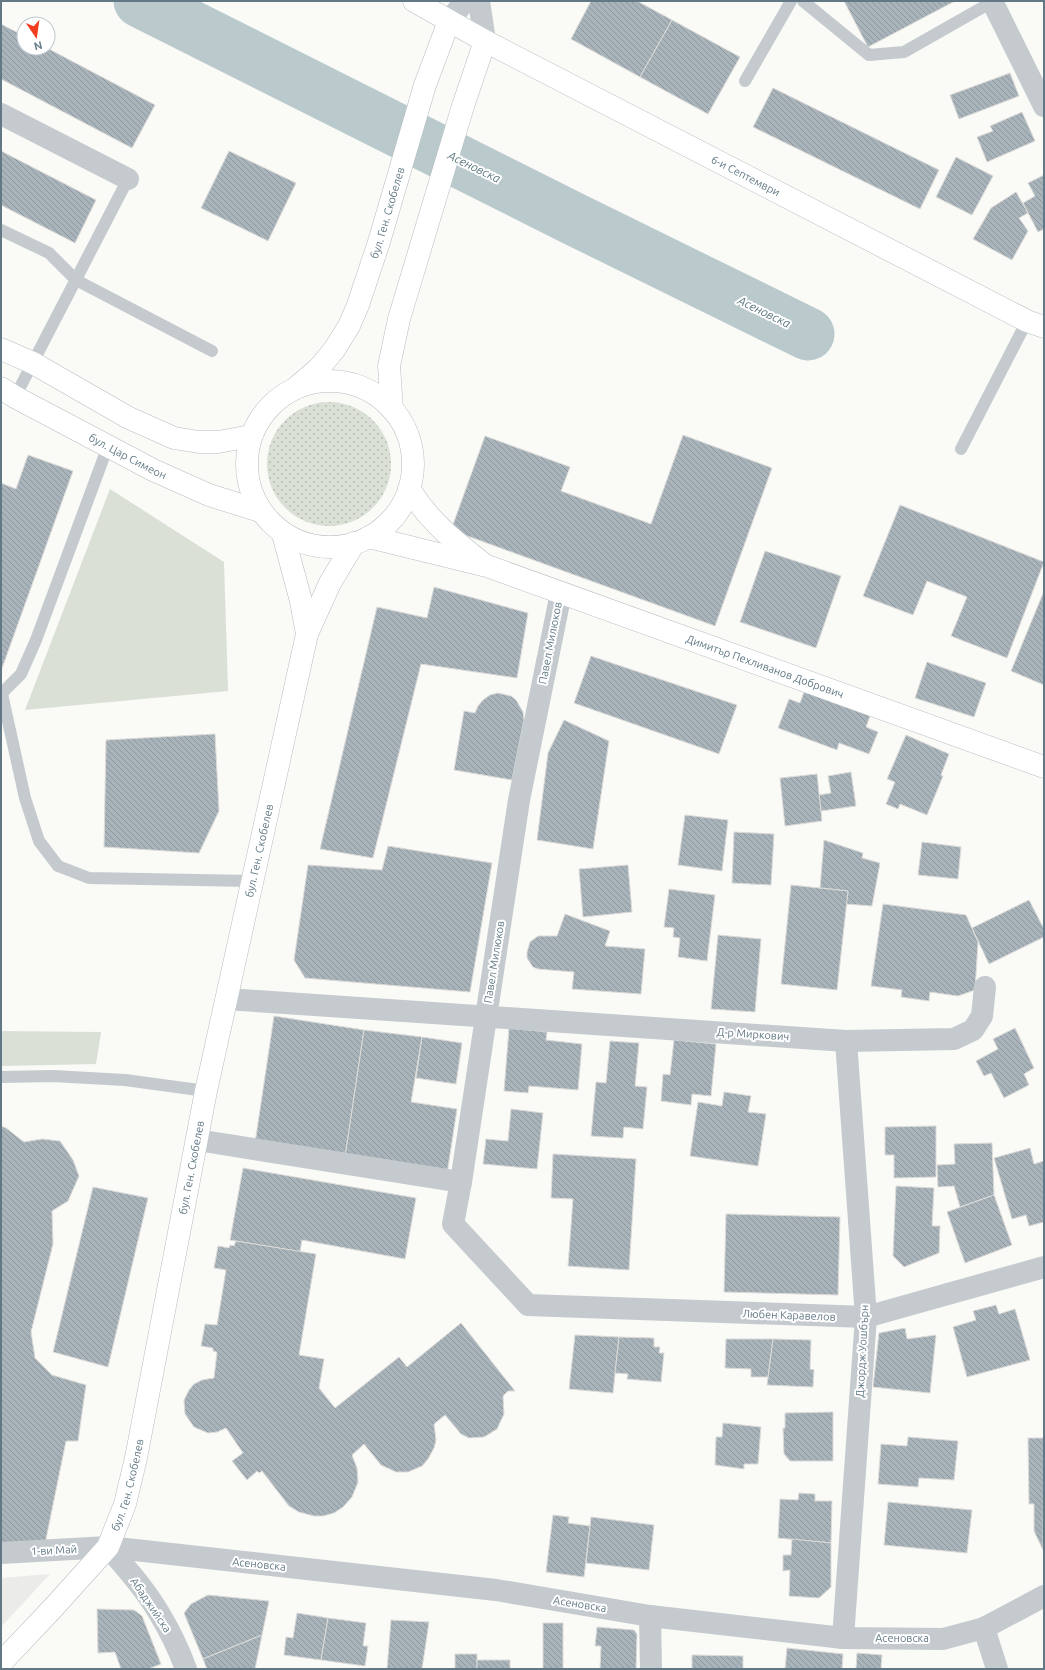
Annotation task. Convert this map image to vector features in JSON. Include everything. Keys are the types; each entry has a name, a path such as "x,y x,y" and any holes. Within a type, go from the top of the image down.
{"main road":[{"name":"6-и Септември","path":"414,1 485,41 1035,324"},
{"name":"бул. Ген. Скобелев","path":"296,388 319,368 334,350 349,326 358,305 379,242 426,85 449,21"},
{"path":"392,409 389,366 393,340 457,126 485,41"},
{"path":"1,349 34,362 129,418 174,438 199,442 218,442 251,436"},
{"path":"316,382 337,382 358,386 376,395 392,409 402,423 409,438 412,455 412,472 409,488 403,504 394,517 382,528 361,540 339,547 317,546 296,540 283,534 260,511 250,488 246,462 251,436 258,421 268,407 281,396 296,388 316,382"},
{"name":"бул. Цар Симеон","path":"8,393 153,470 209,495 260,511"},
{"name":"Димитър Пехливанов Добрович","path":"409,488 421,508 442,531 487,566"},
{"name":"бул. Ген. Скобелев","path":"283,534 301,601 307,634"},
{"name":"бул. Ген. Скобелев","path":"1,1662 53,1608 108,1547 125,1504 136,1458 206,1091 251,881 307,634 330,583 361,540"},
{"name":"Димитър Пехливанов Добрович","path":"361,540 487,566 1044,767"}],"street":[{"path":"449,21 465,1"},
{"path":"479,1 485,41"},
{"path":"992,1 1044,106"},
{"path":"1,114 128,179"},
{"name":"Павел Милюков","path":"528,1305 453,1224 461,1182 519,800 561,593"},
{"name":"Д-р Миркович","path":"226,999 846,1041 954,1039 973,1030 979,1021 982,1016 985,988"},
{"name":"Джордж Уошбърн","path":"843,1638 866,1317 846,1041"},
{"path":"197,1140 461,1182"},
{"name":"Любен Каравелов","path":"528,1305 866,1317 1044,1267"},
{"name":"1-ви Май","path":"1,1553 108,1547"},
{"name":"Асеновска","path":"108,1547 496,1590 650,1616 843,1638 943,1639 984,1628 1044,1596"},
{"name":"Абаджийска","path":"108,1547 137,1582 159,1612 176,1643 186,1669"},
{"path":"650,1616 651,1669"},
{"path":"984,1628 997,1669"}],"lane":[{"path":"745,81 791,1"},
{"path":"803,1 869,55 904,52 992,1"},
{"path":"8,393 34,362 128,179"},
{"path":"1,230 49,254 76,280 212,351"},
{"path":"960,449 1035,324"},
{"path":"108,446 36,640 21,674 1,694 25,798 39,841 58,866 89,878 251,881"},
{"path":"1,1077 53,1076 125,1080 206,1091"}],"shaded area":[{"path":"329,402 341,403 353,407 373,420 386,440 390,452 390,476 386,488 373,508 353,521 341,525 329,526 317,525 305,521 285,508 272,488 268,476 267,464 268,452 272,440 285,420 305,407 317,403"},
{"path":"110,489 224,562 228,691 25,710"},
{"path":"1,1031 101,1032 96,1064 1,1066"},
{"path":"50,1574 1,1627 1,1578"}],"building":[{"path":"591,1 637,1 672,20 640,77 571,39"},
{"path":"844,1 955,1 868,47"},
{"path":"672,20 740,57 708,114 640,77"},
{"path":"1,24 16,32 16,56 56,56 56,53 155,105 132,148 1,79"},
{"path":"1010,73 1019,96 959,119 950,95"},
{"path":"773,88 939,170 920,209 753,127"},
{"path":"1022,112 1035,141 987,162 977,137 993,131 990,126"},
{"path":"1,151 96,200 75,243 1,205"},
{"path":"229,151 296,183 268,241 201,208"},
{"path":"956,157 993,176 972,215 936,197"},
{"path":"1044,175 1044,229 1038,232 1023,203 1035,196 1028,183"},
{"path":"1016,192 1028,213 1019,218 1028,231 1012,260 973,239 991,208"},
{"path":"683,435 772,468 715,626 451,530 485,436 570,467 561,491 651,524"},
{"path":"28,455 73,471 1,671 1,483 16,489"},
{"path":"900,505 1044,562 1007,658 951,636 967,597 927,581 913,615 863,596"},
{"path":"765,551 841,576 816,648 740,622"},
{"path":"434,587 528,613 517,678 421,664 373,858 320,849 377,607 427,618"},
{"path":"1044,591 1044,685 1011,671"},
{"path":"591,656 737,705 719,754 574,703"},
{"path":"927,662 986,683 974,717 915,698"},
{"path":"804,692 870,716 866,727 878,732 869,754 839,743 837,750 778,728 789,699 800,703"},
{"path":"498,693 511,696 516,700 523,712 524,720 512,780 454,770 464,711 475,713 483,700 490,695"},
{"path":"564,720 609,741 593,849 537,840 548,753"},
{"path":"215,734 219,811 199,853 104,847 106,740"},
{"path":"906,735 949,754 941,775 943,776 927,815 900,804 898,809 886,804 895,782 887,779"},
{"path":"851,772 856,806 821,811 819,795 831,793 828,776"},
{"path":"817,774 822,821 785,826 780,778"},
{"path":"685,815 728,820 722,871 678,865"},
{"path":"734,832 774,834 771,885 732,883"},
{"path":"824,840 863,853 862,858 880,863 872,906 846,904 848,891 820,888"},
{"path":"922,842 961,847 958,879 918,875"},
{"path":"388,846 492,863 470,992 305,978 294,960 308,865 382,870"},
{"path":"628,865 632,912 583,917 579,869"},
{"path":"791,885 848,891 837,990 781,984"},
{"path":"669,889 715,895 707,961 678,957 680,938 673,937 674,928 664,927"},
{"path":"1029,900 1044,929 1044,937 989,964 972,928"},
{"path":"883,904 966,915 978,942 975,990 958,996 930,992 929,1001 901,997 902,990 871,986"},
{"path":"565,914 610,931 605,946 645,949 641,994 572,989 574,972 538,969 533,967 527,958 530,942 538,936 557,936"},
{"path":"718,935 761,939 755,1012 711,1009"},
{"path":"274,1016 364,1030 345,1157 255,1143"},
{"path":"509,1028 547,1032 546,1040 582,1044 578,1090 529,1086 528,1093 504,1091"},
{"path":"1015,1028 1034,1068 1024,1074 1029,1085 1004,1098 991,1073 984,1076 976,1061 998,1049 993,1039"},
{"path":"364,1030 422,1037 411,1102 457,1109 447,1174 345,1157"},
{"path":"422,1037 462,1043 456,1084 416,1078"},
{"path":"674,1040 716,1044 711,1096 692,1094 691,1105 661,1101 663,1074 670,1075"},
{"path":"610,1041 639,1043 635,1086 647,1087 643,1129 624,1127 623,1138 591,1136 596,1082 606,1083"},
{"path":"724,1092 751,1096 748,1112 766,1114 758,1166 690,1156 698,1102 722,1106"},
{"path":"511,1109 543,1113 537,1169 483,1164 486,1139 508,1141"},
{"path":"1,1126 6,1128 24,1142 42,1139 60,1141 73,1160 79,1176 68,1201 52,1211 53,1244 31,1332 35,1358 52,1375 86,1385 78,1441 66,1441 45,1544 1,1545"},
{"path":"936,1126 936,1177 894,1178 894,1155 885,1155 885,1127"},
{"path":"992,1143 994,1195 960,1207 954,1186 938,1187 937,1165 955,1164 954,1144"},
{"path":"1030,1148 1034,1164 1044,1161 1044,1222 1029,1226 1026,1215 1012,1219 994,1158"},
{"path":"553,1154 636,1159 629,1270 568,1266 573,1199 551,1198"},
{"path":"243,1168 416,1198 405,1259 302,1240 300,1252 230,1240"},
{"path":"896,1186 934,1188 932,1226 940,1226 939,1253 904,1267 893,1256"},
{"path":"93,1187 148,1198 108,1367 53,1352"},
{"path":"994,1195 1012,1245 965,1263 947,1212"},
{"path":"726,1214 840,1217 838,1295 724,1292"},
{"path":"236,1241 316,1254 299,1355 324,1359 319,1388 335,1408 399,1357 407,1367 461,1323 515,1391 508,1391 503,1396 504,1414 497,1429 484,1437 469,1438 461,1434 445,1415 434,1424 436,1440 434,1448 428,1459 422,1466 408,1472 396,1472 381,1465 364,1444 352,1455 357,1468 358,1482 352,1497 343,1507 334,1513 323,1516 314,1516 299,1512 289,1506 262,1471 259,1473 257,1471 247,1480 232,1461 243,1453 226,1428 217,1432 208,1433 194,1427 185,1414 184,1400 194,1384 202,1380 214,1378 217,1352 213,1351 213,1348 201,1346 205,1324 217,1325 226,1270 214,1268 218,1246 229,1248 230,1245 234,1246"},
{"path":"996,1305 999,1314 1015,1309 1030,1360 967,1377 953,1327 976,1320 973,1311"},
{"path":"905,1328 907,1339 936,1335 930,1393 873,1387 879,1333"},
{"path":"575,1335 619,1337 613,1393 569,1389"},
{"path":"619,1337 654,1338 654,1347 660,1347 659,1353 664,1353 661,1382 627,1379 628,1374 615,1373"},
{"path":"726,1339 773,1339 768,1377 751,1377 751,1369 725,1368"},
{"path":"773,1339 811,1340 810,1369 814,1370 813,1387 767,1385"},
{"path":"833,1412 833,1461 790,1461 784,1454 783,1428 785,1428 785,1413"},
{"path":"723,1423 761,1427 758,1464 744,1464 744,1469 715,1465 716,1437 722,1437"},
{"path":"908,1437 958,1441 954,1480 919,1478 918,1487 878,1484 881,1444 907,1446"},
{"path":"1028,1438 1044,1438 1043,1550 1034,1531 1034,1504 1029,1504"},
{"path":"799,1493 815,1494 815,1501 832,1501 831,1543 778,1538 780,1499 798,1500"},
{"path":"888,1502 972,1510 967,1553 884,1545"},
{"path":"553,1515 569,1517 568,1523 590,1526 584,1577 546,1572"},
{"path":"591,1517 654,1525 649,1570 586,1563"},
{"path":"792,1539 831,1543 831,1587 819,1598 789,1596 790,1570 783,1571 783,1555 791,1555"},
{"path":"208,1595 269,1601 262,1635 203,1659 184,1613 191,1604"},
{"path":"97,1609 134,1610 142,1616 161,1664 148,1669 121,1669 115,1652 98,1653"},
{"path":"297,1613 328,1618 321,1660 284,1655 286,1637 293,1638"},
{"path":"328,1618 366,1623 363,1646 368,1646 365,1666 321,1660"},
{"path":"391,1620 429,1622 422,1669 387,1669"},
{"path":"543,1623 563,1623 563,1669 543,1669"},
{"path":"597,1627 634,1630 637,1634 636,1669 600,1669 601,1646 595,1646"},
{"path":"262,1635 255,1669 207,1669 203,1659"},
{"path":"787,1648 843,1654 842,1669 785,1669"},
{"path":"857,1653 882,1655 881,1669 856,1669"},
{"path":"455,1654 477,1654 477,1669 455,1669"},
{"path":"692,1655 743,1656 743,1669 692,1669"},
{"path":"477,1660 510,1660 510,1669 477,1669"}],"waterway":[{"name":"Асеновска","path":"140,1 574,219 808,334"}]}
